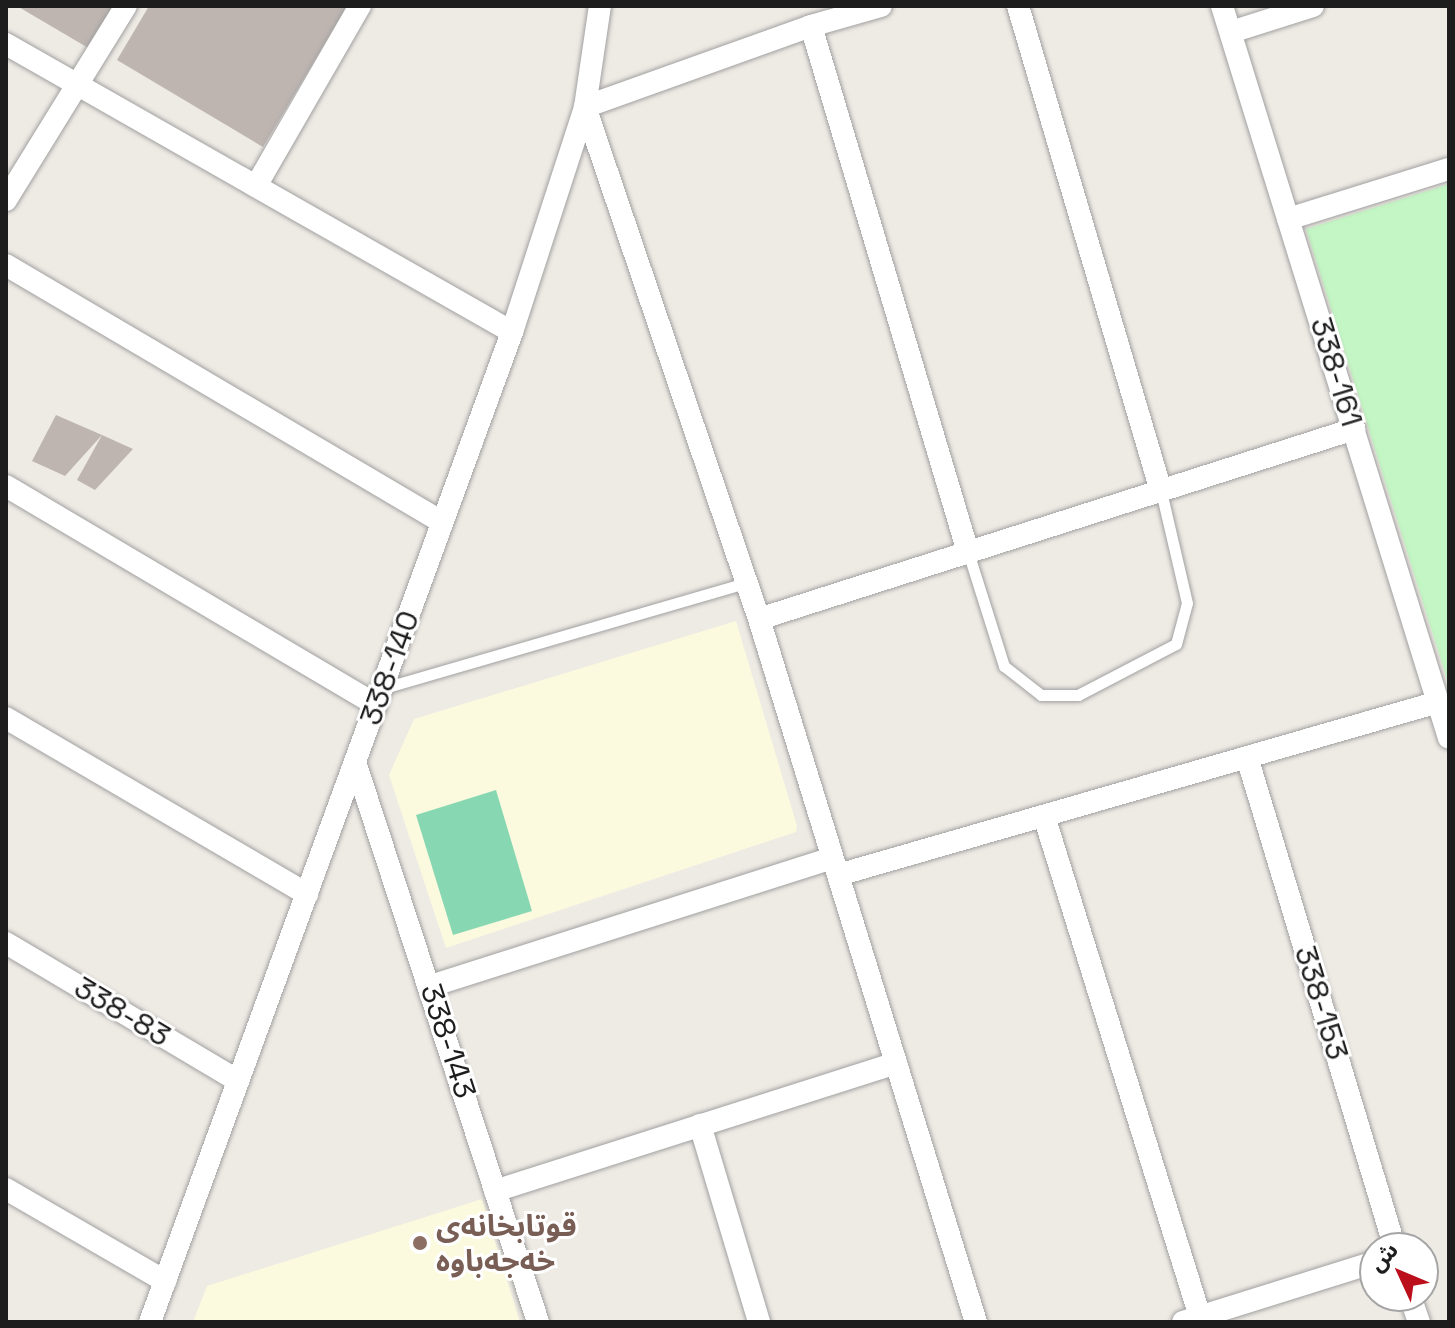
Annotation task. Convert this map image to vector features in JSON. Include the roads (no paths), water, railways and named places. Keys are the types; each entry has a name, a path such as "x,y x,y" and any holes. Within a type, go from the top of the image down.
{"street":[{"path":"6,200 126,6"},
{"path":"256,186 360,6"},
{"name":"338-140","path":"150,1322 512,332 585,107 600,6"},
{"path":"881,6 811,26 585,107 759,619 976,1322"},
{"path":"1018,6 1161,491"},
{"name":"338-161","path":"1222,6 1449,738"},
{"path":"1231,32 1313,6"},
{"path":"811,26 968,552"},
{"path":"6,44 512,332"},
{"path":"1288,219 1449,169"},
{"path":"6,265 442,522"},
{"path":"759,619 1354,429"},
{"path":"6,486 380,696"},
{"path":"431,986 835,866 1044,816 1438,702"},
{"path":"6,718 307,894"},
{"name":"338-153","path":"1247,757 1390,1232"},
{"name":"338-143","path":"355,762 431,986 538,1322"},
{"path":"1044,816 1192,1319 1359,1267"},
{"name":"338-83","path":"6,943 238,1081"},
{"path":"495,1191 896,1063"},
{"path":"700,1125 759,1322"},
{"path":"6,1189 165,1281"}],"lane":[{"path":"968,552 1004,666 1041,695 1078,695 1176,644 1187,603 1161,491"},
{"path":"380,696 746,583"}],"place":[{"name":"قوتابخانەی خەجەباوە","path":"420,1243"}]}
